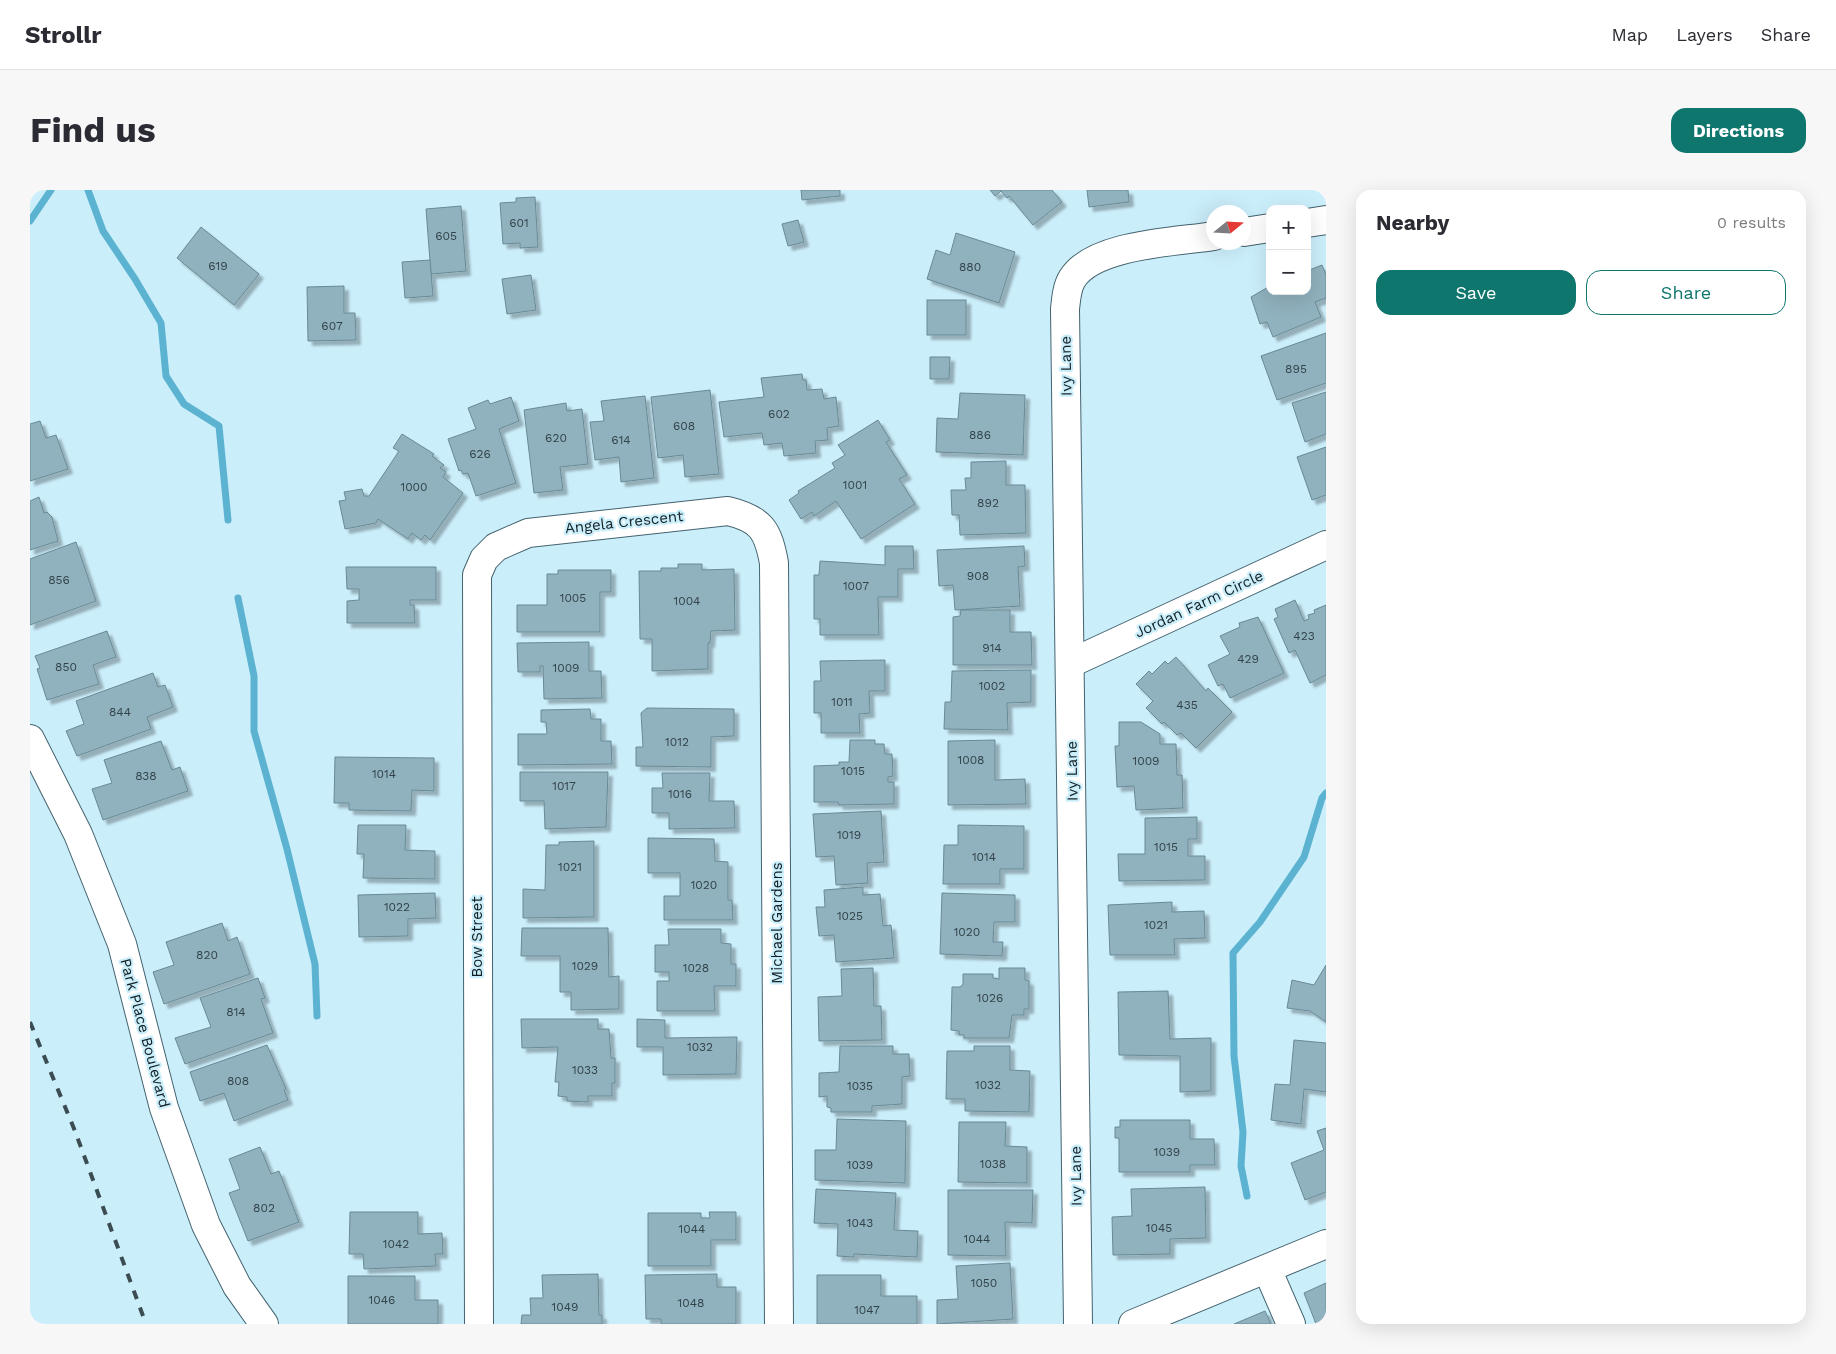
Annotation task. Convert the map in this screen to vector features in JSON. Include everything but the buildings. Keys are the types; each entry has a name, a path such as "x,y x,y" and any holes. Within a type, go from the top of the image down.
{"street":[{"path":"1311,222 1326,220"},
{"path":"1251,231 1266,229"},
{"name":"Ivy Lane","path":"1078,1324 1065,309 1071,279 1085,265 1102,256 1122,250 1206,237"},
{"name":"Angela Crescent","path":"489,553 510,539 528,532 728,511 746,515 760,524"},
{"name":"Michael Gardens","path":"760,524 770,542 774,563 779,1324"},
{"name":"Jordan Farm Circle","path":"1071,663 1326,545"},
{"name":"Bow Street","path":"479,1324 476,591 477,575 489,553"},
{"name":"Park Place Boulevard","path":"30,739 78,834 122,944 164,1108 206,1225 237,1286 264,1324"},
{"path":"1133,1324 1326,1244"},
{"path":"1267,1268 1291,1324"}],"waterway":[{"path":"30,221 51,190"},
{"path":"88,190 103,231 161,323 166,376 184,404 219,426 228,520"},
{"path":"238,598 254,676 254,731 287,849 315,964 317,1016"},
{"path":"1247,1196 1241,1166 1243,1132 1234,1056 1233,953 1260,922 1304,857 1322,798 1326,793"}],"railway":[{"path":"30,1022 75,1131 146,1324"}]}
